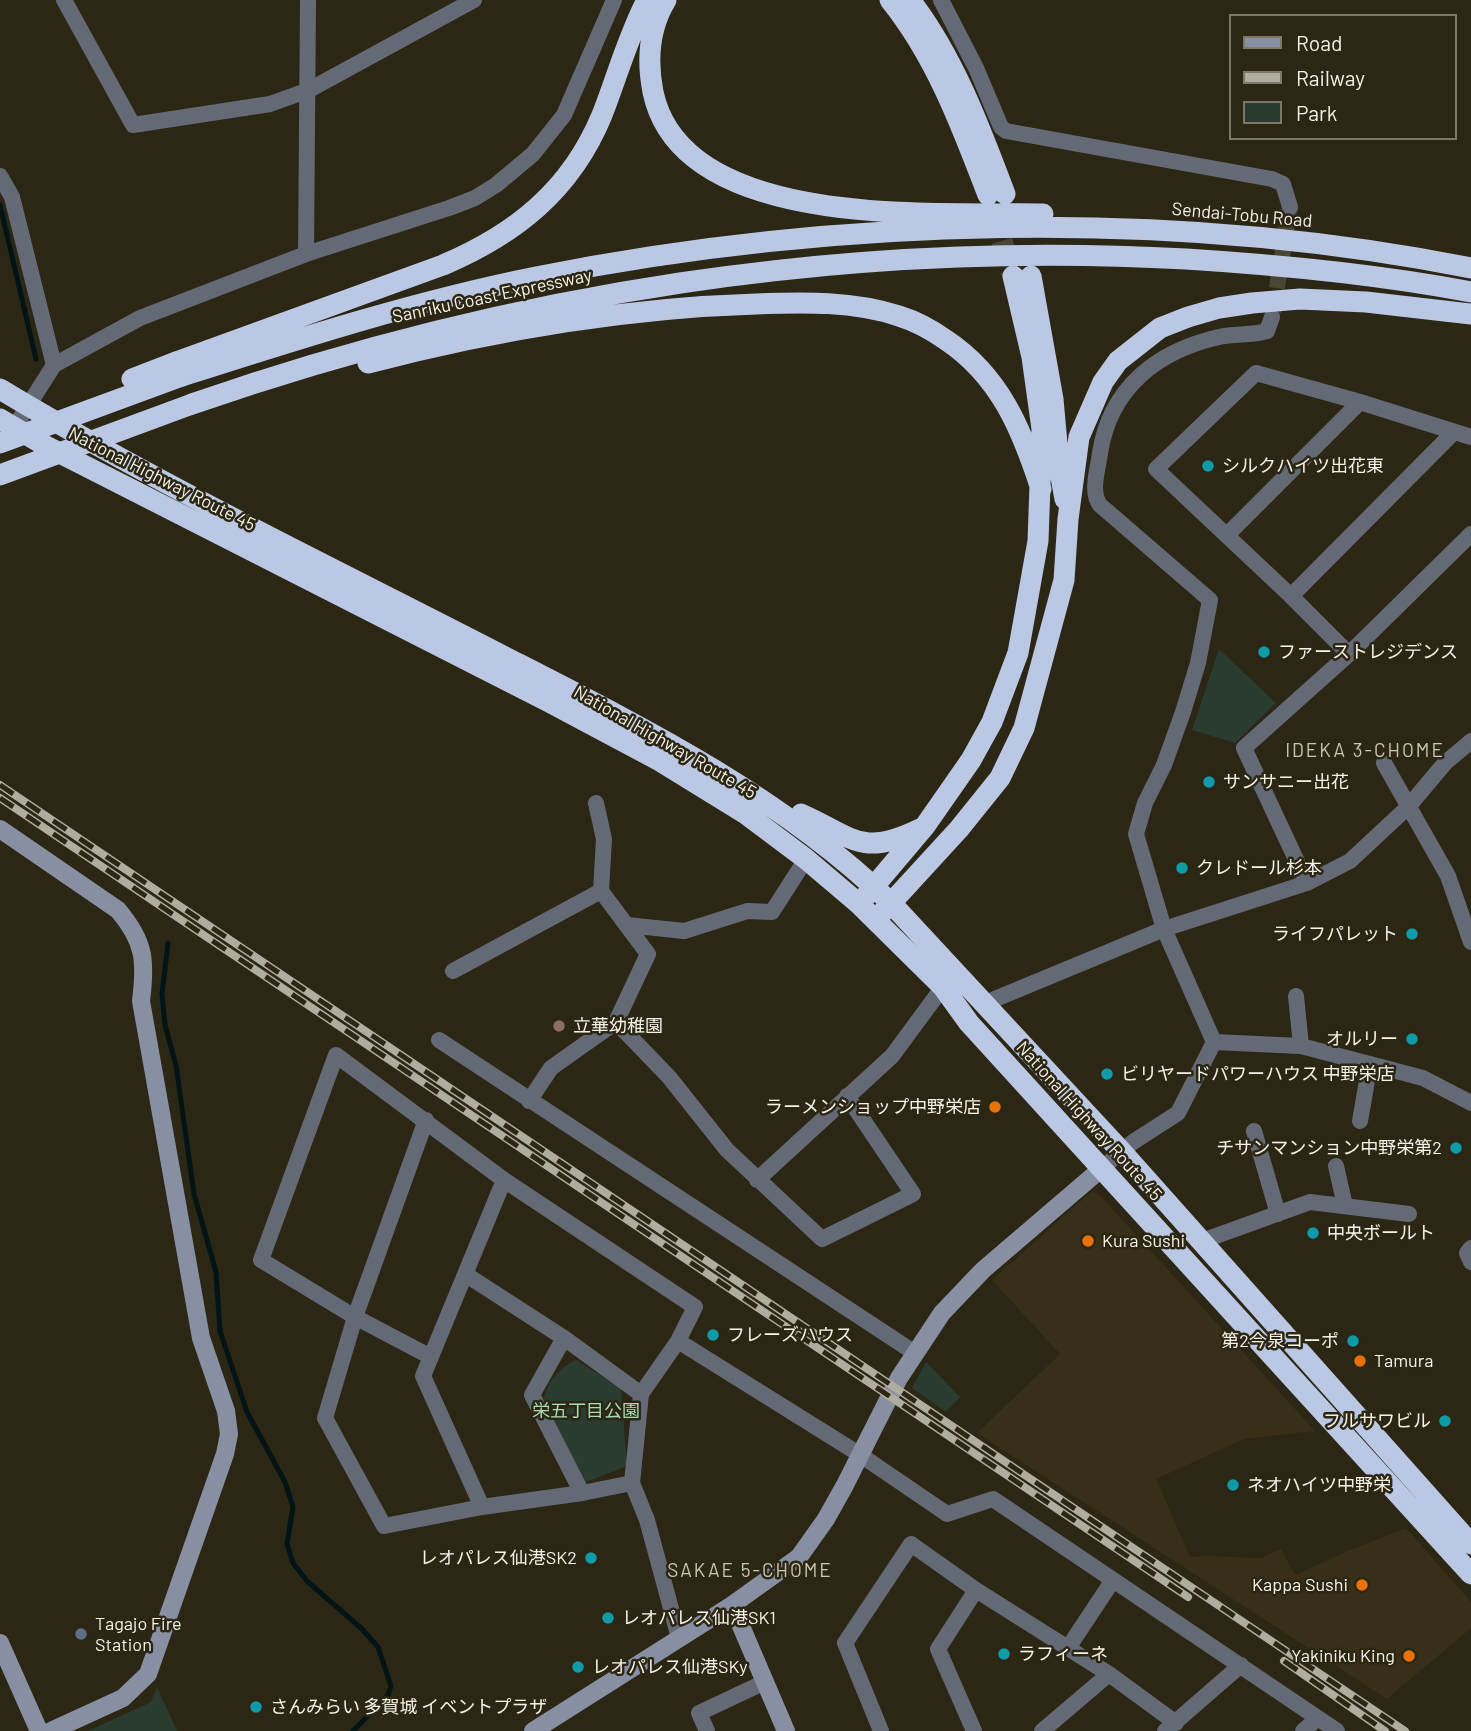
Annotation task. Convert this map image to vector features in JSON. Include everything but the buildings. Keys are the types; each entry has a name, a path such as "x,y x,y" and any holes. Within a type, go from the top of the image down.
{"highway":[{"path":"4,432 72,404 179,369 443,265 477,251 513,228 551,194 587,146 637,18 647,0"},
{"path":"666,0 654,27 649,51 655,101 680,144 696,160 737,184 763,194 834,207 937,213 1142,218 1249,237"},
{"path":"890,0 930,60 997,194 968,102 942,50 910,0"},
{"name":"Sanriku Coast Expressway","path":"179,369 467,293 646,257 754,243 1007,228"},
{"name":"Sendai-Tobu Road","path":"1007,228 1145,230 1249,237 1368,251 1471,268"},
{"path":"1019,269 1147,257 1249,263 1367,276 1471,292"},
{"name":"Sanriku Coast Expressway","path":"0,475 198,401 300,367 401,339 556,303 759,271 879,261 1019,269"},
{"path":"859,904 925,826 971,760 992,722 1018,653 1038,541 1042,429 1019,269"},
{"path":"1019,269 1046,350 1068,519"},
{"path":"876,920 959,829 1000,778 1024,727 1064,580 1068,519 1079,437 1103,382 1118,361 1160,328 1219,308 1300,299 1366,302 1471,313"},
{"path":"198,401 305,380 478,337 553,323 713,305 841,304 898,316 940,336 969,358 990,380 1025,438 1041,489"},
{"name":"National Highway Route 45","path":"0,389 142,470 665,741 798,825 851,866 891,904 1122,1152 1471,1544"},
{"name":"National Highway Route 45","path":"4,432 549,702 660,761 746,814 806,859 859,904 943,987 969,1023 1471,1574"},
{"path":"744,789 808,817 852,841 887,842 925,826"}],"street":[{"path":"64,0 132,125 270,104 309,90 474,0"},
{"path":"306,254 308,0"},
{"path":"4,432 29,407 54,365 140,318 306,254 475,198 516,171 550,135 564,115 614,0"},
{"path":"941,0 976,68 1001,127 1006,131 1272,179 1283,184 1290,207"},
{"path":"0,176 12,197 54,365"},
{"path":"1214,1042 1164,929 1136,834 1145,803 1164,765 1183,712 1198,663 1210,600 1096,499 1094,493 1107,421 1135,378 1174,352 1198,343 1221,336 1255,335 1267,331 1272,317"},
{"path":"1349,654 1156,469 1256,373 1471,437"},
{"path":"1227,535 1360,402"},
{"path":"1291,596 1454,432"},
{"path":"1307,883 1244,748 1349,654 1471,534"},
{"path":"983,1004 1164,929 1307,883 1350,861 1408,807 1445,763 1471,741"},
{"path":"1384,763 1447,876 1471,942"},
{"path":"529,1101 551,1069 616,1022 648,954 601,891 604,839 596,803"},
{"path":"0,829 118,910 133,927 141,947 144,964 141,1001 185,1256 201,1338 226,1411 229,1434 225,1454 148,1674 123,1698 51,1731"},
{"path":"627,925 684,931 747,911 772,912 806,859"},
{"path":"453,971 601,891"},
{"path":"757,1180 892,1056 943,987"},
{"path":"1296,996 1301,1046"},
{"path":"616,1022 669,1077 727,1150 822,1239 913,1194 847,1096"},
{"path":"439,1040 915,1353"},
{"path":"1214,1042 1301,1046 1423,1078 1471,1103"},
{"path":"533,1731 732,1605 799,1557 826,1519 915,1353 942,1313 983,1270 1101,1169 1178,1113 1214,1042"},
{"path":"431,1357 355,1317 261,1260 336,1055 504,1180 695,1307 678,1341 641,1394 632,1483 647,1520 679,1638"},
{"path":"1360,1121 1370,1064"},
{"path":"426,1120 355,1317 325,1418 384,1526 632,1483"},
{"path":"1254,1131 1278,1214"},
{"path":"1336,1166 1345,1206"},
{"path":"482,1507 423,1376 504,1180"},
{"path":"1202,1241 1310,1202 1409,1214"},
{"path":"1471,1248 1467,1253 1471,1262"},
{"path":"465,1274 564,1338 641,1394"},
{"path":"564,1338 532,1395 582,1493"},
{"path":"678,1341 859,1454 947,1514 993,1499 1337,1731"},
{"path":"881,1731 845,1643 911,1544 976,1590 1109,1674 1170,1727 1241,1665"},
{"path":"1068,1648 1113,1580"},
{"path":"974,1731 938,1649 976,1590"},
{"path":"732,1605 786,1731"},
{"path":"0,1643 39,1731"},
{"path":"1042,1731 1109,1674"},
{"path":"707,1731 699,1713 765,1682"},
{"path":"1303,1731 1318,1718"}],"shaded area":[{"path":"1091,1192 1098,1193 1315,1431 1244,1439 1156,1479 1190,1557 1261,1558 1281,1549 1295,1575 1406,1528 1471,1602 1471,1628 1387,1699 977,1433 1060,1354 992,1280"}],"green space":[{"path":"1219,649 1276,703 1235,743 1192,730"},
{"name":"栄五丁目公園","path":"576,1360 621,1388 627,1466 586,1482 574,1471 543,1405 546,1391 554,1378 564,1367"},
{"path":"926,1362 960,1397 946,1412 912,1388"},
{"path":"157,1687 177,1731 88,1731 151,1702"}],"waterway":[{"path":"0,205 36,359"},
{"path":"168,943 162,994 165,1025 176,1065 194,1194 216,1272 220,1331 247,1412 285,1482 293,1507 287,1544 293,1563 307,1581 362,1629 378,1647 391,1686 388,1695 353,1731"}],"tunnel":[{"path":"1273,312 1290,207"},
{"path":"993,211 1012,274"}],"railway":[{"path":"0,785 1405,1731"},
{"path":"0,798 1188,1597"},
{"path":"1284,1661 1385,1731"}],"place":[{"name":"シルクハイツ出花東","path":"1208,466"},
{"name":"ファーストレジデンス","path":"1264,652"},
{"name":"サンサニー出花","path":"1209,782"},
{"name":"クレドール杉本","path":"1182,868"},
{"name":"ライフパレット","path":"1412,934"},
{"name":"立華幼稚園","path":"559,1026"},
{"name":"オルリー","path":"1412,1039"},
{"name":"ビリヤードパワーハウス 中野栄店","path":"1107,1074"},
{"name":"ラーメンショップ中野栄店","path":"995,1107"},
{"name":"チサンマンション中野栄第2","path":"1456,1148"},
{"name":"中央ボールト","path":"1313,1233"},
{"name":"Kura Sushi","path":"1088,1241"},
{"name":"フレーズハウス","path":"713,1335"},
{"name":"第2今泉コーポ","path":"1353,1341"},
{"name":"Tamura","path":"1360,1361"},
{"name":"フルサワビル","path":"1445,1421"},
{"name":"ネオハイツ中野栄","path":"1233,1485"},
{"name":"レオパレス仙港SK2","path":"591,1558"},
{"name":"Kappa Sushi","path":"1362,1585"},
{"name":"レオパレス仙港SK1","path":"608,1618"},
{"name":"Tagajo Fire Station","path":"81,1634"},
{"name":"ラフィーネ","path":"1004,1654"},
{"name":"Yakiniku King","path":"1409,1656"},
{"name":"レオパレス仙港SKy","path":"578,1667"},
{"name":"さんみらい 多賀城 イベントプラザ","path":"256,1707"}],"district":[{"name":"IDEKA 3-CHOME","path":"1365,751"},
{"name":"SAKAE 5-CHOME","path":"750,1571"}]}
